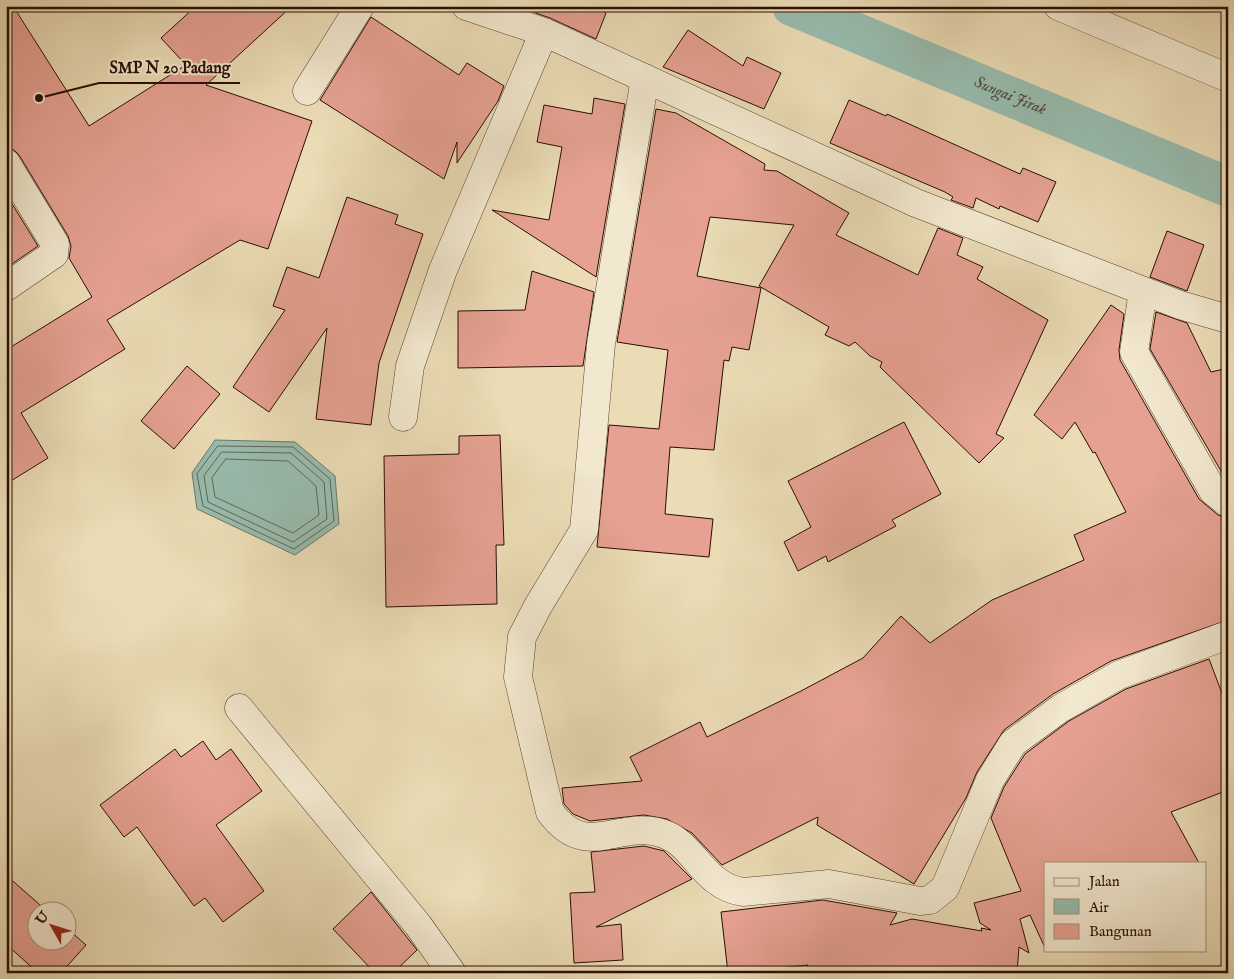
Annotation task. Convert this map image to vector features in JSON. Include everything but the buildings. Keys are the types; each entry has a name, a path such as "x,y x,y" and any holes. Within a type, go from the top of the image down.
{"street":[{"path":"307,91 360,6"},
{"path":"466,6 544,32 916,203 1143,291 1228,319"},
{"path":"1058,6 1228,78"},
{"path":"403,417 410,366 443,270 544,32"},
{"path":"645,78 601,344 584,530 538,606 522,637 518,677 550,812 560,826 573,834 591,837 647,830 663,834 676,842 715,881 730,890 743,892 829,884 920,901 930,900 945,888 990,780 1013,743 1061,708 1119,675 1228,635"},
{"path":"6,162 55,244 56,250 54,254 6,287"},
{"path":"1143,291 1134,352 1213,491 1228,503"},
{"path":"239,708 418,925 452,973"}],"water":[{"path":"215,440 295,442 335,476 339,524 295,555 197,509 192,473"}],"waterway":[{"name":"Sungai Jirak","path":"792,6 1228,187"}],"place":[{"name":"SMP N 20 Padang","path":"39,98"}]}
